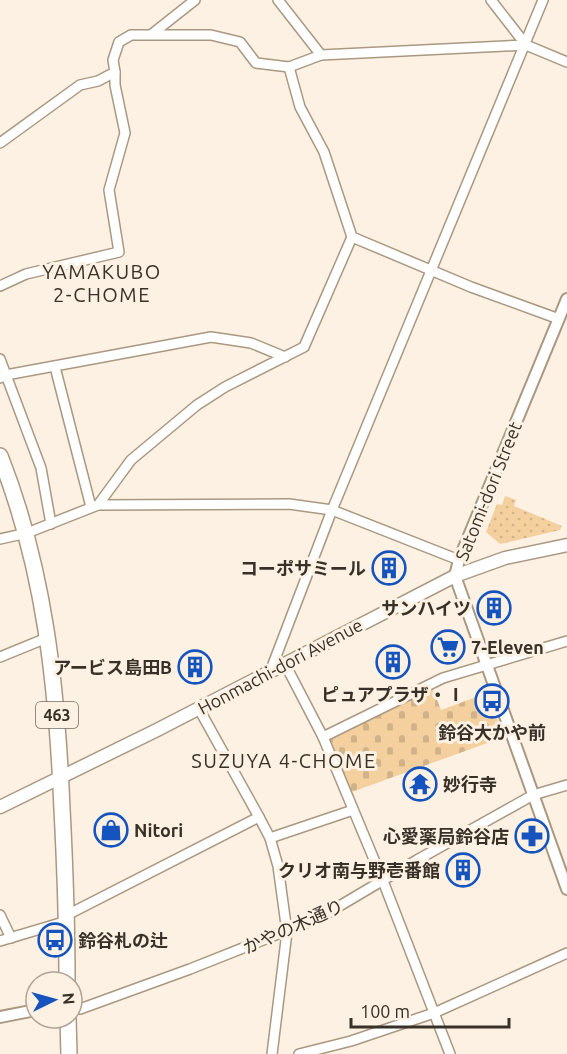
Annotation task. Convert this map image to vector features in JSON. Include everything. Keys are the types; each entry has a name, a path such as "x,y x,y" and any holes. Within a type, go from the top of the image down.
{"highway":[{"name":"463","path":"0,456 27,533 49,637 58,718 67,918 67,970"},
{"path":"68,1030 69,1054"}],"main road":[{"name":"Honmachi-dori Avenue","path":"0,807 61,779 199,709 455,576 505,558 567,545"}],"street":[{"path":"152,34 195,0"},
{"path":"278,0 321,55"},
{"path":"491,0 526,45"},
{"path":"270,672 332,510 543,0"},
{"path":"0,286 26,274 119,252 109,190 125,133 115,85 113,60 119,42 131,34 211,35 240,42 256,63 290,67 321,55 526,45 567,62"},
{"path":"95,506 131,460 197,405 225,387 304,347 352,237 324,152 300,107 290,67"},
{"path":"0,143 80,85 98,81 115,72"},
{"path":"352,237 471,287 559,319"},
{"name":"Satomi-dori Street","path":"567,299 459,560 455,576 567,889"},
{"path":"3,377 211,337 251,343 285,357"},
{"path":"0,359 3,377 41,468 51,524"},
{"path":"55,367 95,506"},
{"path":"0,539 27,533 95,506 289,504 332,510 459,560"},
{"path":"0,657 49,637"},
{"path":"323,737 443,678 567,641"},
{"path":"285,664 323,737 450,1054"},
{"path":"199,709 260,817 270,837 279,866 287,932 273,1054"},
{"name":"かやの木通り","path":"84,1008 287,932 321,917 533,795 567,785"},
{"path":"270,837 353,810"},
{"path":"0,941 67,918 260,817"},
{"path":"0,915 11,938"},
{"path":"299,1054 351,1041 434,1013 567,953"},
{"path":"0,1017 24,1012"}],"green space":[{"path":"505,496 516,500 514,506 562,526 560,530 500,544 486,532 497,504 502,505"},
{"path":"432,687 441,710 487,693 504,737 349,793 327,736"}],"place":[{"name":"コーポサミール","path":"389,568"},
{"name":"サンハイツ","path":"494,608"},
{"name":"7-Eleven","path":"448,647"},
{"name":"ピュアプラザ・Ⅰ","path":"393,662"},
{"name":"アービス島田B","path":"195,667"},
{"name":"鈴谷大かや前","path":"492,701"},
{"name":"妙行寺","path":"420,784"},
{"name":"Nitori","path":"111,830"},
{"name":"心愛薬局鈴谷店","path":"532,836"},
{"name":"クリオ南与野壱番館","path":"463,870"},
{"name":"鈴谷札の辻","path":"55,940"}],"district":[{"name":"YAMAKUBO 2-CHOME","path":"102,282"},
{"name":"SUZUYA 4-CHOME","path":"284,760"}]}
